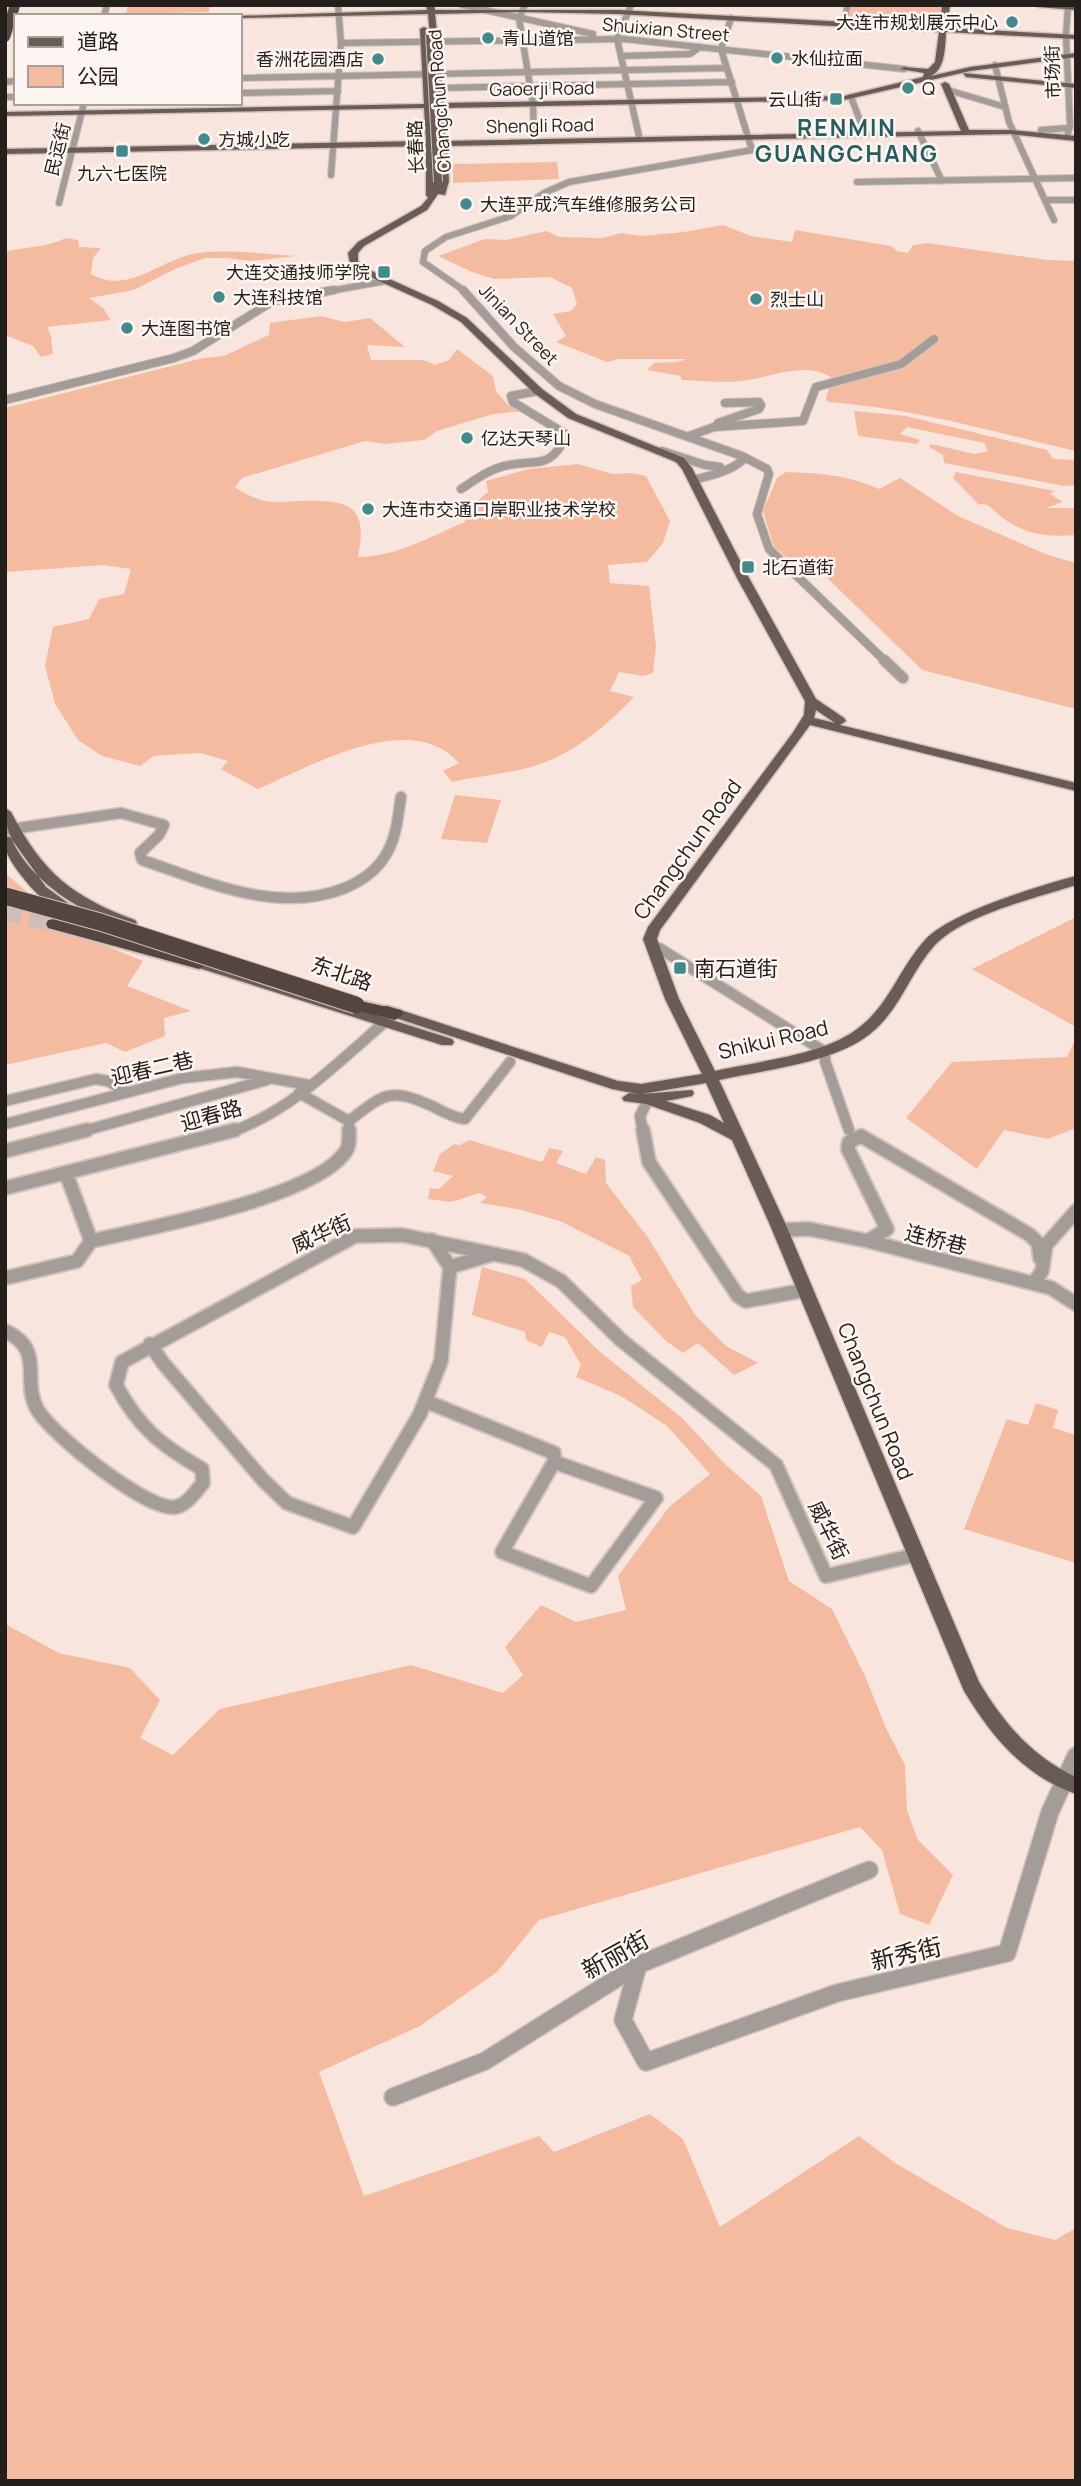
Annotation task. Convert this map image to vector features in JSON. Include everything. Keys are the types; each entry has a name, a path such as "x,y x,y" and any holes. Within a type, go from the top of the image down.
{"highway":[{"path":"10,5 12,19"},
{"path":"5,37 14,15"},
{"path":"5,896 100,922 390,1018"},
{"path":"54,924 199,964"}],"main road":[{"path":"935,68 946,5"},
{"path":"1038,5 1072,6"},
{"name":"Changchun Road","path":"407,219 432,199 438,182 427,9"},
{"path":"242,16 338,10 629,9 731,19 1071,37"},
{"path":"5,47 12,19"},
{"name":"Changchun Road","path":"430,33 438,73 445,181 442,193 427,210 361,244 352,253 356,265 464,320 538,391 572,416 680,460 696,479 811,701"},
{"name":"Changchun Road","path":"429,106 427,74 430,33"},
{"name":"Gaoerji Road","path":"5,114 83,108 429,106 851,97 951,71 1071,56"},
{"path":"917,79 935,68 981,77 1072,86"},
{"path":"904,69 922,73 917,79"},
{"name":"Shuixian Street","path":"904,69 970,69"},
{"path":"917,79 981,77"},
{"path":"947,87 952,78 981,77"},
{"path":"917,79 935,80 947,87 965,130"},
{"name":"长春路","path":"407,219 431,193 429,106"},
{"name":"Shengli Road","path":"5,150 748,136 864,131 919,133 965,130 1071,135"},
{"name":"Shengli Road","path":"442,141 1041,130 1071,135"},
{"path":"811,701 813,719"},
{"path":"811,701 840,721"},
{"path":"813,719 840,721 1076,781"},
{"path":"813,719 1076,787"},
{"name":"Changchun Road","path":"813,719 653,930 650,939 672,999 712,1080 806,1290 971,1685 991,1721 1024,1755 1070,1784"},
{"name":"东北路","path":"5,811 8,832 24,870 48,898 66,910 121,935 199,964 617,1086 641,1089 712,1080"},
{"name":"东北路","path":"8,832 42,874 83,905 510,1062 622,1097 651,1099 712,1080"},
{"name":"Shikui Road","path":"825,1056 882,1017 929,944 948,927 1076,880"},
{"name":"Shikui Road","path":"712,1080 859,1046 892,1018 937,947 953,932 978,919 1076,886"},
{"path":"622,1097 665,1105 705,1119 738,1137"}],"street":[{"path":"462,5 490,11"},
{"path":"843,25 848,5"},
{"name":"市场街","path":"1071,135 1072,6"},
{"path":"629,9 617,38 639,136"},
{"path":"331,175 341,43 338,10"},
{"path":"534,138 533,104 523,40 522,11 617,38"},
{"path":"731,19 721,49 748,136"},
{"name":"Shuixian Street","path":"341,43 430,33 523,40 617,38 904,69"},
{"path":"621,56 690,54 700,47"},
{"path":"995,65 1000,79 999,89 1014,131 1054,220"},
{"path":"242,78 727,68"},
{"path":"439,88 732,82"},
{"path":"947,87 1006,107"},
{"path":"242,93 338,91"},
{"path":"851,97 864,131"},
{"name":"民运街","path":"59,203 83,108"},
{"path":"919,133 942,181"},
{"name":"Jinian Street","path":"748,136 752,150 747,153 569,182 554,187 511,216 446,237 430,246 423,262 470,295 514,347 559,386 595,404 742,456 767,469"},
{"path":"857,182 1076,178"},
{"path":"1045,200 1076,200"},
{"path":"5,400 193,351 273,301 386,281"},
{"path":"708,427 769,426 803,421 807,417 812,392 816,387 901,364 934,340"},
{"path":"461,489 496,468 548,462 560,453 567,435 513,401 512,397 538,391"},
{"path":"689,436 760,409 761,405 759,402 725,403"},
{"path":"696,479 725,462 710,444"},
{"path":"662,451 681,454 710,467 720,467"},
{"path":"696,479 732,467 744,460 742,456"},
{"path":"732,467 767,469 769,474 757,514 769,549 902,678"},
{"path":"8,832 121,813 164,825 159,835 140,853 142,860 262,898 288,901 318,898 343,891 366,878 391,846 401,797"},
{"path":"659,948 825,1056 849,1130"},
{"name":"迎春路","path":"5,1188 242,1129 256,1123 304,1089 390,1018"},
{"path":"5,1278 76,1261 91,1241 278,1191 321,1174 346,1151 349,1121 384,1094 397,1092 456,1119 465,1119 510,1062"},
{"name":"迎春二巷","path":"5,1124 183,1078 237,1072 271,1078 304,1089 349,1121"},
{"path":"5,1151 202,1100 271,1078"},
{"path":"5,1101 96,1079 108,1081 127,1092"},
{"path":"647,1102 640,1116 649,1162 738,1296 747,1301 806,1290"},
{"path":"869,1241 887,1229 848,1149 849,1142 862,1136 1030,1235 1038,1243 1042,1271 1034,1283"},
{"path":"66,1172 91,1241"},
{"path":"1040,1258 1045,1242 1076,1211"},
{"name":"连桥巷","path":"780,1230 809,1229 869,1241 1051,1288 1076,1304"},
{"name":"威华街","path":"5,1331 20,1337 28,1346 36,1408 57,1436 146,1500 171,1507 187,1502 203,1483 202,1469 163,1446 128,1408 116,1385 122,1362 150,1344 355,1236 402,1235 523,1260 561,1281 621,1340 776,1465 826,1576 915,1555"},
{"path":"150,1344 262,1480 287,1503 353,1527 425,1401 441,1361 450,1267 432,1240"},
{"path":"450,1267 494,1253"},
{"path":"425,1401 554,1454 554,1462 502,1552 591,1586 656,1497 554,1462"},
{"path":"1070,1784 1076,1756"},
{"name":"新秀街","path":"638,1965 623,2021 646,2062 837,1993 1007,1953 1050,1812 1070,1784"},
{"name":"新丽街","path":"393,2097 485,2061 638,1965 869,1870"}],"green space":[{"path":"128,5 210,5 209,12 126,14"},
{"path":"852,5 943,5 940,30 847,24"},
{"path":"557,162 559,179 453,183 453,164"},
{"path":"723,225 751,236 792,242 795,230 891,246 897,251 908,253 913,245 927,243 1048,260 1076,261 1076,451 922,415 828,402 826,398 832,378 810,370 742,381 712,382 682,380 680,376 647,370 654,363 687,359 619,359 607,362 556,342 566,336 553,314 571,311 577,304 572,288 550,277 494,279 438,256 485,239 506,240 547,231 559,237 603,238 621,233 641,236"},
{"path":"66,238 78,240 79,247 101,248 93,258 91,274 105,280 132,278 184,256 198,253 235,252 296,256 252,261 205,258 175,269 134,290 89,298 103,308 111,320 47,327 53,354 41,357 33,346 5,335 5,252 51,244"},
{"path":"321,316 345,322 370,318 405,347 367,345 371,360 423,360 435,365 449,360 457,349 493,376 496,391 508,405 515,405 523,411 493,414 437,431 424,440 385,444 365,441 242,478 235,487 265,501 327,501 349,507 360,524 358,557 400,550 465,522 468,509 488,492 486,481 529,469 578,464 613,474 646,476 670,521 663,543 647,562 608,565 610,583 649,586 656,646 653,673 643,676 619,672 610,691 634,697 613,718 577,746 551,760 527,768 452,782 443,771 459,763 439,747 415,741 388,741 332,756 258,789 221,769 228,761 200,753 154,756 140,766 102,756 78,740 55,704 45,666 53,627 89,619 99,599 124,594 131,569 103,565 5,572 5,408 203,358 224,356 269,335 270,323"},
{"path":"854,411 906,416 1047,450 1053,459 1076,460 1076,485 1064,486 944,463 943,455 929,447 931,444 975,454 988,451 984,443 907,427 900,434 920,440 917,444 858,436"},
{"path":"786,472 833,476 879,489 900,478 958,516 1048,555 1076,563 1076,709 922,670 820,571 806,574 774,547 763,511 777,478"},
{"path":"956,472 1055,491 1050,494 1063,502 1046,508 1076,508 1076,535 1039,534 1008,522 988,505 978,504 953,478"},
{"path":"455,795 501,800 487,843 441,839"},
{"path":"5,873 75,933 143,961 127,986 191,1011 164,1018 165,1036 125,1052 106,1043 5,1065"},
{"path":"1076,917 1076,1027 972,969"},
{"path":"1076,1037 1076,1128 1048,1139 1004,1130 977,1169 906,1118 952,1062 1067,1057"},
{"path":"469,1140 542,1162 549,1148 563,1151 556,1163 586,1174 596,1157 605,1160 606,1183 647,1236 696,1316 726,1346 758,1363 734,1375 698,1343 683,1353 666,1341 633,1307 631,1286 642,1280 629,1256 560,1221 517,1209 480,1203 487,1197 480,1193 451,1202 428,1199 430,1188 439,1189 453,1176 433,1171 440,1154 454,1144 460,1145"},
{"path":"482,1267 525,1279 598,1350 682,1418 725,1464 761,1496 789,1581 832,1609 865,1676 886,1728 905,1765 907,1811 918,1840 953,1875 929,1925 900,1914 882,1850 860,1827 539,1920 497,1972 420,2026 319,2072 364,2196 539,2136 554,2152 650,2114 683,2139 720,2227 859,2136 895,2163 1007,2228 1055,2240 1076,2228 1076,2481 5,2481 5,1624 59,1653 130,1668 160,1700 140,1738 173,1755 220,1709 411,1665 503,1693 523,1675 505,1647 541,1605 576,1622 626,1610 618,1576 669,1507 710,1474 667,1426 621,1396 576,1377 581,1365 565,1337 549,1332 542,1347 526,1340 525,1332 472,1315"},
{"path":"1036,1403 1058,1410 1053,1428 1076,1435 1076,1563 964,1529 1007,1419 1028,1425"}],"tunnel":[{"path":"5,912 54,924"}],"place":[{"name":"大连市规划展示中心","path":"1012,22"},
{"name":"青山道馆","path":"488,38"},
{"name":"水仙拉面","path":"777,58"},
{"name":"香洲花园酒店","path":"378,59"},
{"name":"Q","path":"908,88"},
{"name":"云山街","path":"836,99"},
{"name":"方城小吃","path":"204,139"},
{"name":"九六七医院","path":"122,151"},
{"name":"大连平成汽车维修服务公司","path":"466,204"},
{"name":"大连交通技师学院","path":"384,272"},
{"name":"大连科技馆","path":"219,297"},
{"name":"烈士山","path":"756,299"},
{"name":"大连图书馆","path":"127,328"},
{"name":"亿达天琴山","path":"467,438"},
{"name":"大连市交通口岸职业技术学校","path":"368,509"},
{"name":"北石道街","path":"748,567"},
{"name":"南石道街","path":"680,968"}],"district":[{"name":"RENMIN GUANGCHANG","path":"847,140"}]}
